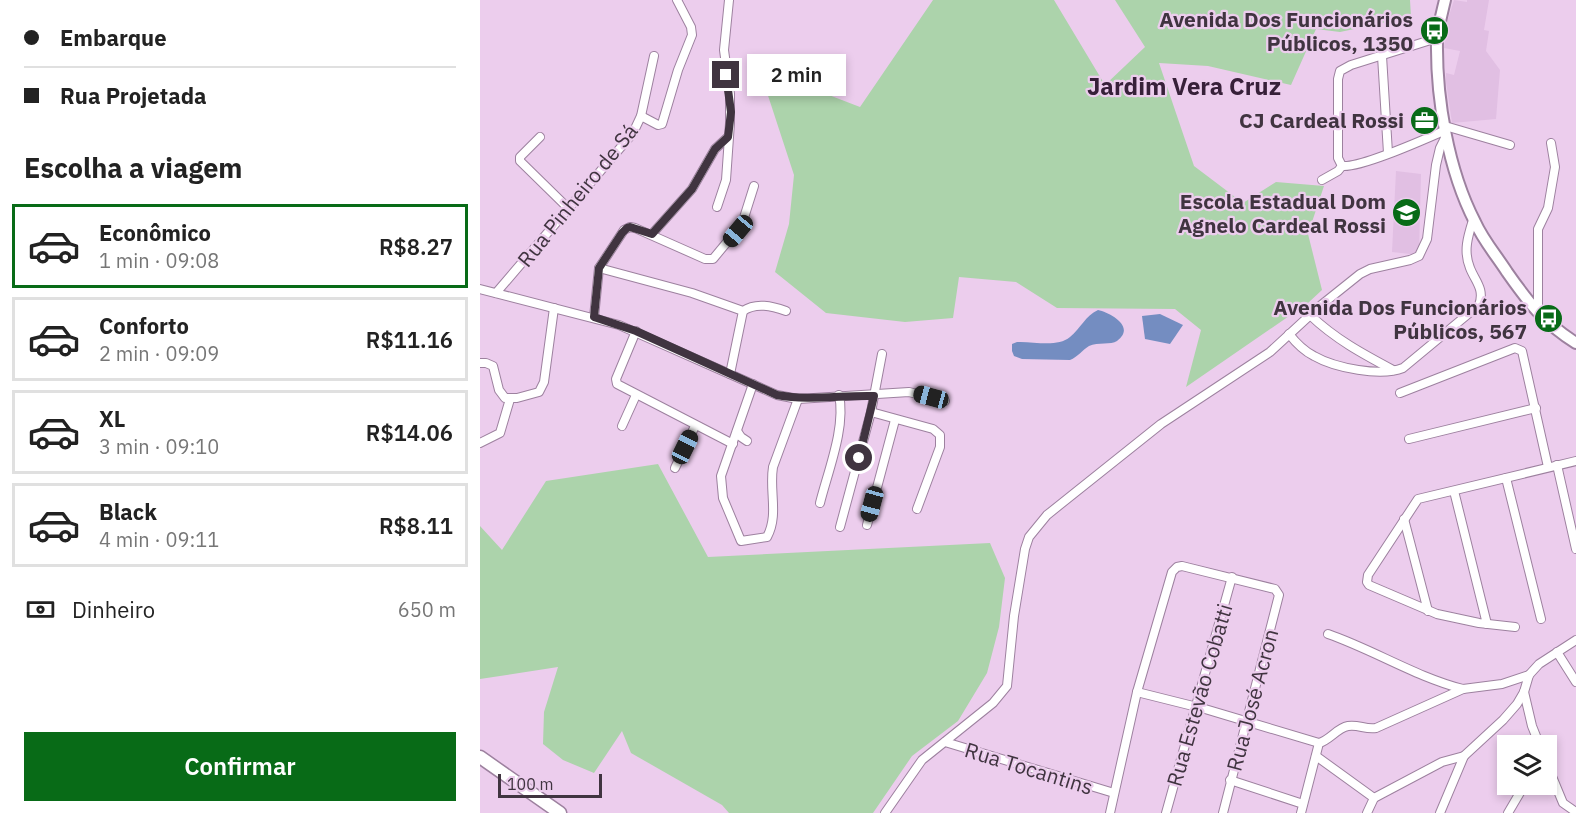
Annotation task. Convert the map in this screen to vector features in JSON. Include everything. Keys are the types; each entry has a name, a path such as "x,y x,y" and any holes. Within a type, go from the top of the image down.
{"main road":[{"path":"480,757 560,813"}],"street":[{"path":"641,116 662,124 678,70 692,39 691,27 676,0"},
{"path":"717,207 726,180 731,112 724,37 729,0"},
{"path":"1445,0 1437,38 1440,96 1459,184 1473,220 1485,241 1538,314 1558,332 1576,343"},
{"path":"1342,166 1338,159 1338,79 1340,71 1351,65 1437,38"},
{"name":"Rua Pinheiro de Sá","path":"496,292 633,133 641,116 654,56"},
{"path":"1382,56 1388,153"},
{"path":"885,813 922,760 993,704 1007,686 1014,616 1025,549 1037,525 1161,424 1270,352 1360,274 1370,269 1419,256 1427,239 1436,165 1446,130"},
{"path":"1342,166 1349,166 1388,153 1446,130 1510,144"},
{"path":"540,137 520,157 520,161 569,209"},
{"path":"652,234 692,189 715,149 728,137"},
{"path":"1538,314 1538,229 1548,208 1553,186 1555,167 1551,143"},
{"path":"1322,180 1338,171 1342,166"},
{"path":"594,317 599,268 627,228 635,228 652,234 708,260 713,259 742,224 754,186"},
{"path":"1289,334 1303,349 1317,357 1363,370 1396,371 1412,362 1479,305 1480,290 1470,269 1466,246 1473,220"},
{"path":"599,268 692,293 743,311 763,306 786,311"},
{"path":"480,289 594,317 636,331 777,395 798,399 909,392 945,401"},
{"path":"480,363 492,366 501,395 510,399 538,392 542,388 554,308"},
{"path":"730,374 743,311"},
{"path":"1310,315 1327,331 1353,349 1396,371"},
{"path":"636,331 616,382 620,387 733,444"},
{"path":"1400,393 1515,348 1522,351 1576,549"},
{"path":"840,527 871,412 882,354"},
{"path":"753,384 720,476 723,498 741,541 767,537 774,519 771,489 773,467 798,399"},
{"path":"622,426 636,395"},
{"path":"820,503 840,425 842,410 838,395"},
{"path":"480,443 495,437 502,430 510,399"},
{"path":"1409,439 1536,408"},
{"path":"871,412 933,429 940,435 940,447 918,509"},
{"path":"867,525 895,420"},
{"path":"675,468 695,426"},
{"path":"737,431 747,441"},
{"path":"1515,627 1486,624 1428,611 1370,585 1367,582 1368,575 1418,500 1576,461"},
{"path":"1506,478 1541,619"},
{"path":"1454,491 1486,624"},
{"path":"1404,519 1428,611"},
{"path":"1110,813 1137,692 1172,572 1182,566 1232,577"},
{"name":"Rua José Acron","path":"1223,813 1279,599 1275,589 1232,577"},
{"name":"Rua Estevão Cobatti","path":"1166,813 1232,577"},
{"path":"1328,634 1445,684 1463,689"},
{"path":"1440,813 1464,756 1517,704 1524,692 1529,675 1539,664 1576,640"},
{"path":"1557,652 1576,682"},
{"path":"1137,692 1196,706 1319,743 1331,738 1346,727 1376,728 1463,689 1502,684 1529,675"},
{"path":"1524,692 1536,735"},
{"name":"Rua Tocantins","path":"945,742 1114,793"},
{"path":"1301,813 1319,743"},
{"path":"1316,756 1374,798"},
{"path":"1367,813 1374,798 1442,762 1464,756"},
{"path":"1230,780 1302,804"},
{"path":"1557,789 1563,803 1575,813"},
{"path":"1508,813 1519,795"}],"shaded area":[{"path":"1454,0 1467,2 1467,0 1489,0 1484,30 1489,31 1486,51 1500,70 1496,119 1452,123 1446,73 1454,75 1460,51 1444,48 1447,22"},
{"name":"Escola Estadual Dom Agnelo Cardeal Rossi","path":"1396,171 1421,174 1419,255 1392,252"}],"green space":[{"path":"933,0 1054,0 1105,85 1145,47 1115,0 1410,0 1411,17 1340,32 1316,29 1291,85 1208,66 1159,63 1194,166 1243,203 1276,182 1324,186 1308,234 1322,290 1308,303 1186,387 1201,330 1175,309 1057,308 1016,282 959,277 953,318 905,322 826,313 775,272 789,224 794,175 759,68 860,107"},
{"path":"658,464 708,557 990,543 1005,578 999,627 987,673 958,721 912,756 873,813 729,813 722,805 631,753 622,731 594,773 563,760 543,744 544,712 558,667 480,679 480,526 502,550 546,481"}],"water":[{"path":"1098,310 1120,321 1124,331 1117,341 1089,346 1070,360 1022,359 1014,356 1012,344 1017,342 1052,343 1065,340"},
{"path":"1160,314 1183,325 1170,344 1145,339 1142,316"}],"place":[{"name":"Avenida Dos Funcionários Públicos, 1350","path":"1434,31"},
{"name":"CJ Cardeal Rossi","path":"1425,120"},
{"name":"Escola Estadual Dom Agnelo Cardeal Rossi","path":"1407,213"},
{"name":"Avenida Dos Funcionários Públicos, 567","path":"1548,319"}],"district":[{"name":"Jardim Vera Cruz","path":"1184,86"}],"route":[{"path":"726,75 731,112 728,137 715,149 687,196 652,234 630,227 624,230 599,268 594,317 636,331 777,395 798,399 838,395 874,396 859,458"}]}
